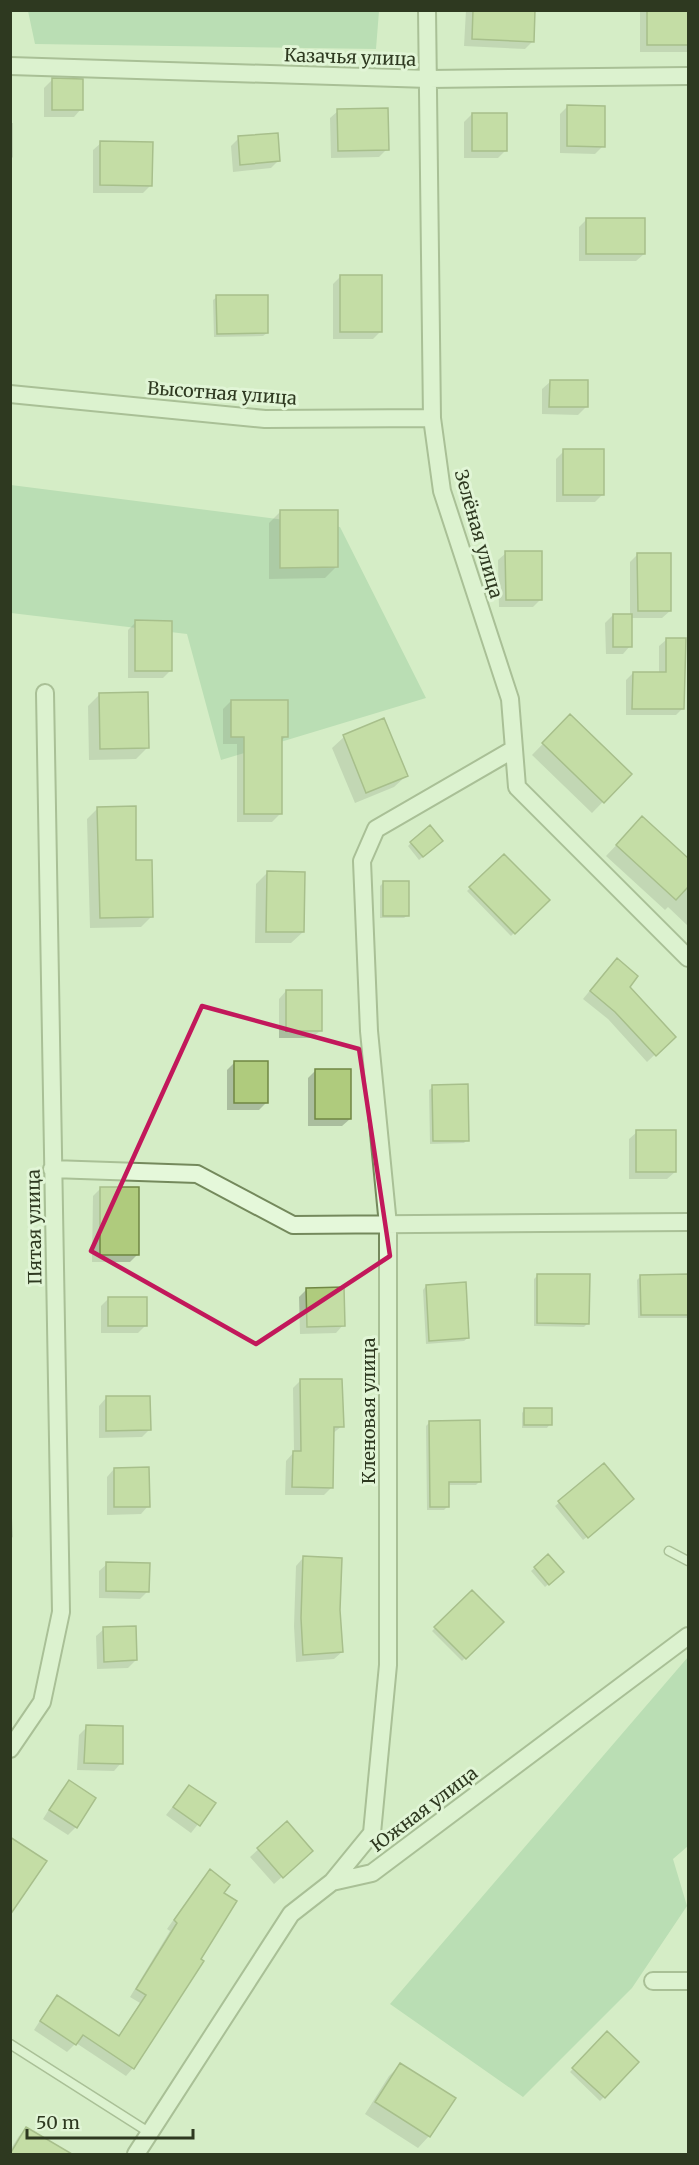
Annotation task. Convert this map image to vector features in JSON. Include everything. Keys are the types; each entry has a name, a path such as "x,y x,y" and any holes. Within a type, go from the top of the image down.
{"street":[{"name":"Зелёная улица","path":"427,10 432,417 442,491 510,699 517,787 688,958"},
{"name":"Казачья улица","path":"10,66 429,79 688,76"},
{"name":"Высотная улица","path":"10,394 265,419 432,417"},
{"name":"Пятая улица","path":"10,1749 42,1702 61,1612 45,693"},
{"name":"Кленовая улица","path":"332,1882 372,1833 388,1665 388,1225 369,1031 362,861 376,829 514,749"},
{"path":"52,1169 197,1174 293,1225 688,1221"},
{"name":"Южная улица","path":"136,2154 291,1914 332,1882 372,1873 688,1636"},
{"path":"653,1981 688,1982"}],"lane":[{"path":"669,1551 688,1561"},
{"path":"10,2044 150,2133"}],"highlighted area":[{"path":"202,1006 359,1049 390,1256 256,1344 91,1251"}],"green space":[{"path":"28,10 379,11 376,49 35,44"},
{"path":"11,485 340,527 426,698 221,760 187,634 11,613"},
{"path":"688,1657 688,1846 673,1859 687,1906 632,1988 523,2097 390,2004"}],"building":[{"path":"473,10 535,10 534,42 472,39"},
{"path":"647,10 688,10 688,45 647,45"},
{"path":"52,78 83,79 83,110 52,110"},
{"path":"567,105 605,106 605,147 567,146"},
{"path":"388,108 389,150 338,151 337,109"},
{"path":"472,113 507,113 507,151 472,151"},
{"path":"278,133 280,161 240,165 238,136"},
{"path":"100,141 153,142 152,186 100,185"},
{"path":"586,218 645,218 645,254 586,254"},
{"path":"340,275 382,275 382,332 340,332"},
{"path":"216,295 268,295 268,333 217,334"},
{"path":"550,380 588,380 588,407 549,407"},
{"path":"563,449 604,449 604,495 563,495"},
{"path":"280,510 338,510 338,567 280,568"},
{"path":"505,551 542,551 542,600 506,600"},
{"path":"637,553 671,553 671,611 638,611"},
{"path":"613,614 632,614 632,647 613,647"},
{"path":"135,620 172,621 172,671 135,671"},
{"path":"666,638 686,638 684,709 632,709 633,672 666,672"},
{"path":"148,692 149,748 100,749 99,693"},
{"path":"231,700 288,700 288,737 282,737 282,814 244,814 244,737 231,737"},
{"path":"570,714 632,774 604,803 542,743"},
{"path":"384,718 408,776 366,793 343,735"},
{"path":"136,806 136,860 152,860 153,917 100,918 97,807"},
{"path":"642,816 688,858 688,887 676,900 616,845"},
{"path":"430,825 443,841 423,857 410,842"},
{"path":"504,854 550,900 515,934 469,887"},
{"path":"267,871 305,872 304,932 266,932"},
{"path":"383,881 409,881 409,916 383,916"},
{"path":"617,958 638,976 630,987 676,1037 656,1056 615,1012 590,991"},
{"path":"286,990 322,990 322,1031 286,1031"},
{"path":"234,1061 268,1061 268,1103 234,1103"},
{"path":"315,1069 351,1069 351,1119 315,1119"},
{"path":"468,1084 469,1141 433,1141 432,1085"},
{"path":"636,1130 676,1130 676,1172 636,1172"},
{"path":"100,1187 139,1187 139,1255 100,1255"},
{"path":"537,1274 590,1274 589,1324 537,1323"},
{"path":"688,1274 688,1315 641,1315 640,1275"},
{"path":"466,1282 469,1338 429,1341 426,1285"},
{"path":"344,1287 345,1326 307,1327 306,1288"},
{"path":"108,1297 147,1297 147,1326 108,1326"},
{"path":"300,1379 342,1379 344,1427 334,1427 333,1488 292,1487 293,1451 301,1451"},
{"path":"106,1396 150,1396 151,1430 106,1431"},
{"path":"524,1408 552,1408 552,1425 524,1425"},
{"path":"480,1420 481,1482 449,1482 449,1507 430,1507 429,1421"},
{"path":"604,1463 634,1499 588,1538 558,1501"},
{"path":"149,1467 150,1507 114,1507 114,1468"},
{"path":"548,1554 564,1572 549,1585 534,1567"},
{"path":"303,1556 342,1558 340,1610 343,1652 303,1655 301,1618"},
{"path":"106,1562 150,1563 149,1592 106,1591"},
{"path":"472,1590 504,1622 466,1659 434,1627"},
{"path":"136,1626 137,1660 104,1662 103,1627"},
{"path":"86,1725 123,1726 123,1764 84,1763"},
{"path":"69,1780 96,1798 77,1828 49,1810"},
{"path":"189,1785 216,1803 200,1826 173,1807"},
{"path":"287,1821 313,1851 283,1878 257,1848"},
{"path":"10,1837 47,1861 10,1915"},
{"path":"210,1869 230,1885 224,1893 237,1901 201,1959 204,1961 134,2069 83,2035 76,2045 40,2021 57,1995 119,2036 146,1995 136,1989 177,1923 174,1920"},
{"path":"607,2031 639,2062 605,2098 572,2068"},
{"path":"400,2063 456,2098 430,2137 375,2102"},
{"path":"26,2127 72,2154 10,2154"}]}
